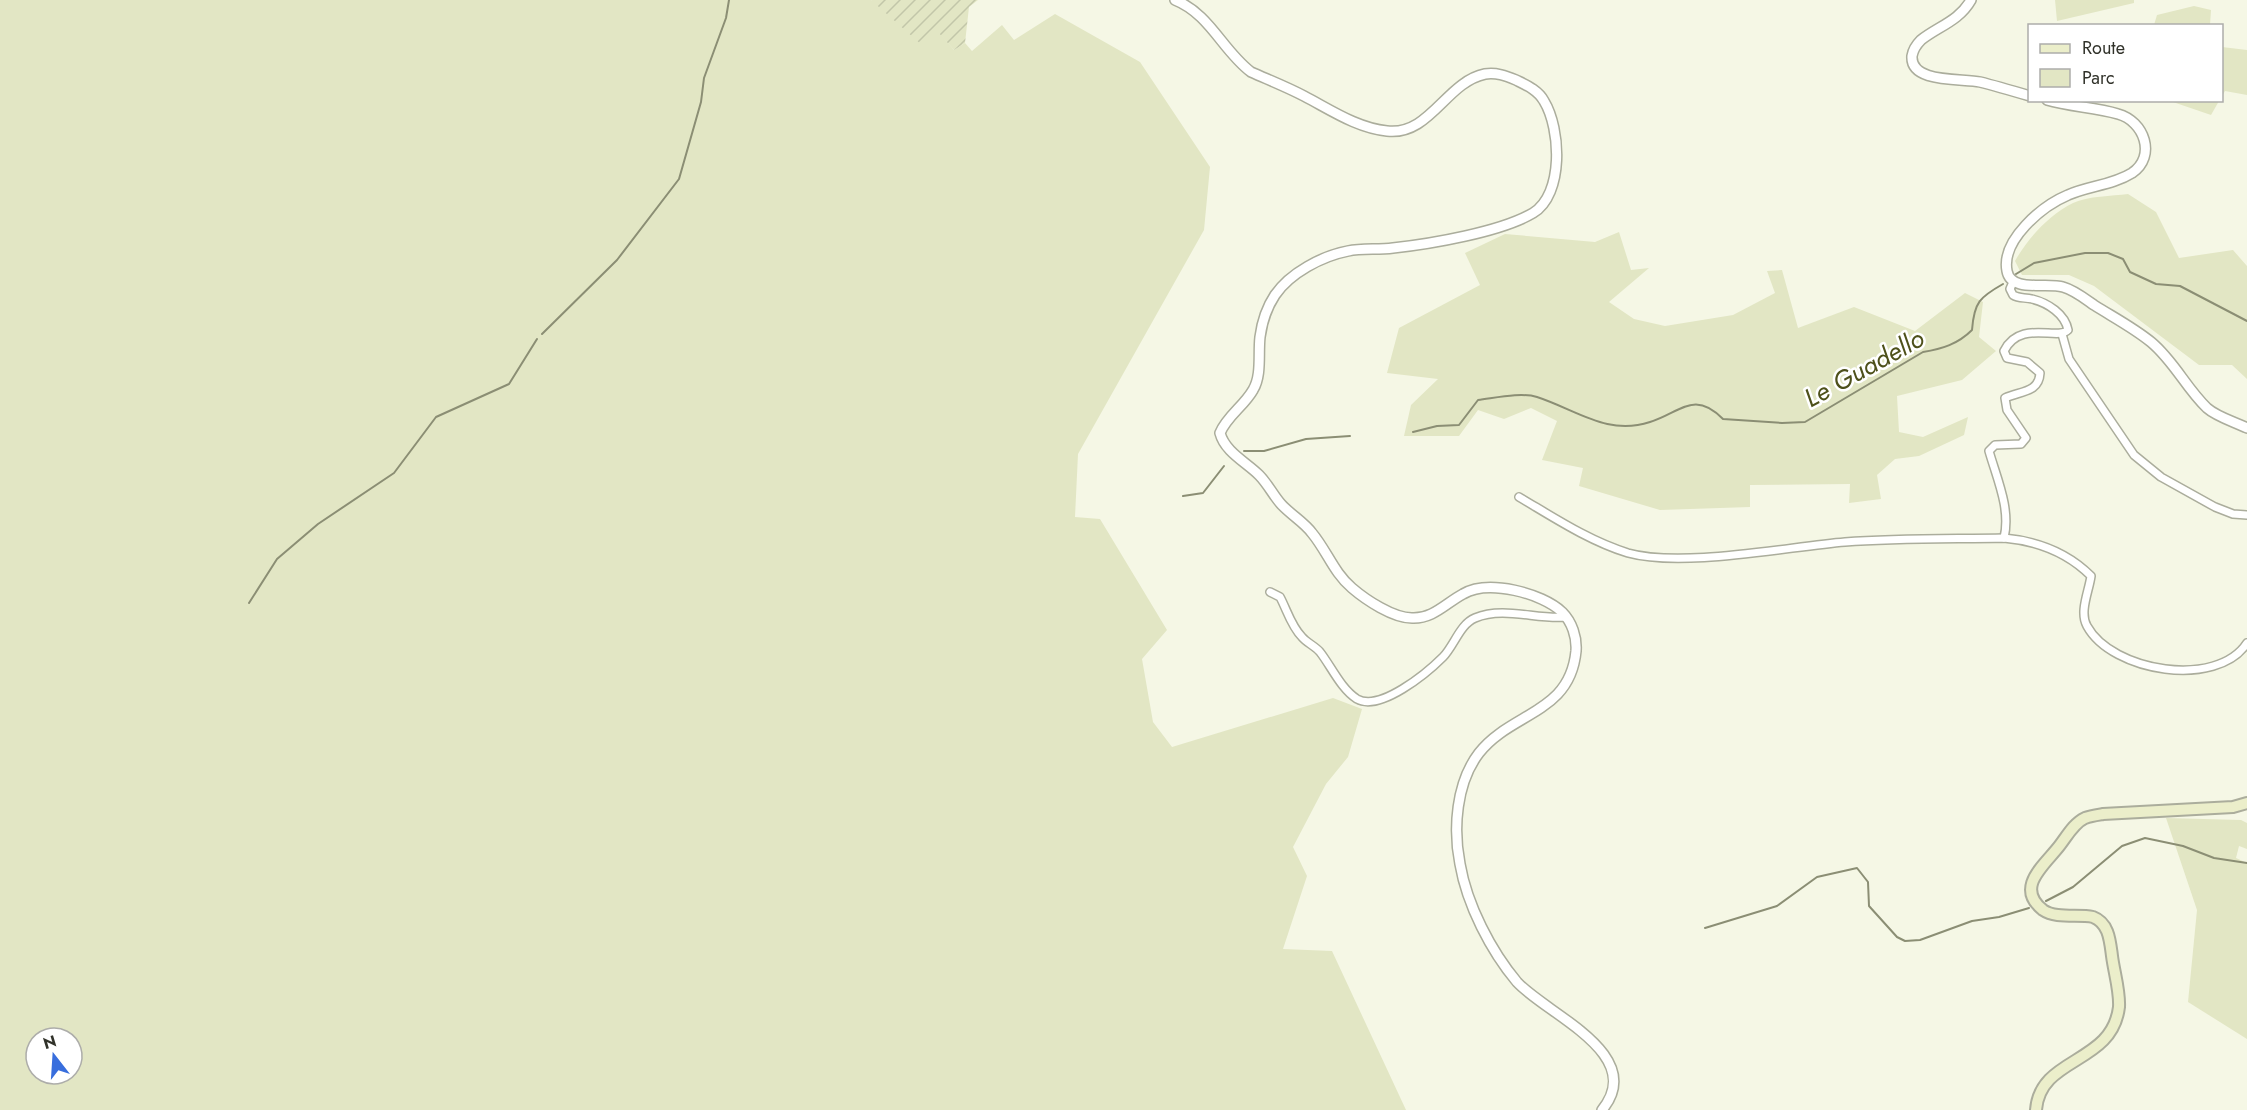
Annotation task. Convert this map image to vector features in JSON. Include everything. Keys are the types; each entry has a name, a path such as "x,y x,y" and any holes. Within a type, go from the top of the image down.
{"main road":[{"path":"2036,1110 2038,1094 2045,1082 2104,1042 2114,1026 2119,1005 2108,930 2099,919 2093,917 2052,915 2043,910 2033,899 2030,890 2037,870 2075,825 2085,818 2103,814 2232,807 2247,803"}],"street":[{"path":"1175,0 1197,12 1239,63 1251,72 1365,128 1390,132 1411,128 1462,83 1486,73 1503,74 1531,87 1543,99 1551,114 1557,170 1554,185 1538,210 1495,228 1394,248 1348,251 1324,258 1299,272 1277,292 1266,313 1253,390 1224,423 1220,433 1231,451 1259,475 1281,504 1312,532 1339,576 1354,590 1397,616 1413,619 1431,616 1466,592 1484,587 1506,588 1526,594 1560,610 1574,631 1576,646 1574,667 1566,684 1552,702 1493,738 1477,755 1465,780 1458,811 1457,848 1472,901 1506,968 1519,984 1539,1001 1597,1044 1607,1059 1613,1077 1612,1089 1602,1110"},
{"path":"1971,0 1963,14 1920,41 1914,48 1912,59 1915,68 1925,75 1978,82 2028,95"},
{"path":"2057,102 2119,114 2131,119 2139,126 2145,139 2145,155 2140,166 2131,173 2067,195 2013,237 2006,256 2007,273 2013,282 2025,285 2050,284 2074,292 2151,342 2177,369 2209,410 2247,428"},
{"path":"2004,538 2006,529 2003,499 1989,451 1995,445 2021,444 2026,438 2007,410 2005,398 2034,388 2039,381 2040,373 2027,362 2007,358 2004,351 2014,339 2034,331 2062,334 2068,330 2067,322 2051,306 2032,299 2013,296 2010,289 2013,282"},
{"path":"2062,334 2069,359 2134,455 2161,477 2215,507 2233,514 2247,514"},
{"path":"1519,496 1588,536 1628,553 1659,556 1703,556 1846,542 2004,538 2027,540 2075,560 2091,576 2084,612 2086,626 2101,642 2139,664 2152,668 2207,669 2237,654 2247,643"},
{"path":"1270,592 1280,597 1293,625 1302,637 1318,650 1343,684 1356,698 1367,702 1379,701 1414,681 1441,659 1453,646 1465,625 1475,618 1499,614 1566,617"}],"green space":[{"path":"0,0 871,0 938,31 954,50 965,43 972,51 1002,25 1014,40 1055,14 1140,62 1210,167 1204,230 1078,454 1075,517 1100,519 1167,630 1142,659 1153,722 1172,747 1333,698 1362,709 1348,757 1326,784 1293,847 1307,876 1283,949 1332,951 1406,1110 0,1110"},
{"path":"871,0 978,0 969,7 965,43 954,50 938,32 923,46"},
{"path":"2055,0 2134,0 2134,3 2057,21"},
{"path":"2194,6 2211,10 2210,24 2154,24 2157,15"},
{"path":"2223,47 2247,50 2247,95 2225,91 2223,94"},
{"path":"2173,102 2218,102 2211,115"},
{"path":"2128,194 2156,212 2179,258 2233,250 2247,266 2247,379 2232,365 2199,365 2094,286 2069,275 2022,275 2015,261 2026,244 2056,214 2079,201"},
{"path":"1619,232 1631,270 1649,268 1609,302 1634,319 1665,326 1733,315 1775,293 1767,271 1782,270 1798,328 1854,307 1915,331 1965,293 1983,302 1979,337 1996,351 1962,380 1897,396 1899,432 1923,437 1968,417 1964,435 1919,456 1895,459 1877,475 1881,499 1849,503 1850,484 1750,485 1750,507 1660,510 1579,486 1583,468 1542,460 1557,421 1531,408 1504,419 1478,410 1459,436 1404,436 1411,405 1438,379 1387,373 1399,328 1480,285 1465,253 1505,234 1595,242"},
{"path":"2166,818 2241,820 2247,823 2247,849 2239,846 2236,858 2247,863 2247,1039 2188,1002 2197,910"}],"waterway":[{"path":"542,334 617,260 679,179 701,102 704,78 726,18 729,0"},
{"name":"Le Guadello","path":"2016,274 2034,263 2085,253 2108,253 2123,259 2130,272 2156,284 2180,286 2247,321"},
{"name":"Le Guadello","path":"1413,432 1437,426 1459,425 1478,400 1516,395 1537,397 1592,420 1620,426 1650,422 1695,404 1713,410 1723,419 1782,423 1805,422 1923,352 1961,339 1972,330 1974,313 1980,301 2003,284"},
{"path":"249,603 277,559 318,524 394,473 436,417 509,384 537,339"},
{"name":"Le Guadello","path":"1244,451 1264,451 1306,439 1350,436"},
{"name":"Le Guadello","path":"1183,496 1203,493 1224,466"},
{"path":"2046,901 2073,887 2122,846 2145,838 2183,846 2214,858 2247,863"},
{"path":"1705,928 1777,906 1817,877 1857,868 1868,882 1869,906 1897,937 1905,941 1920,940 1972,921 1999,917 2029,908"}]}
